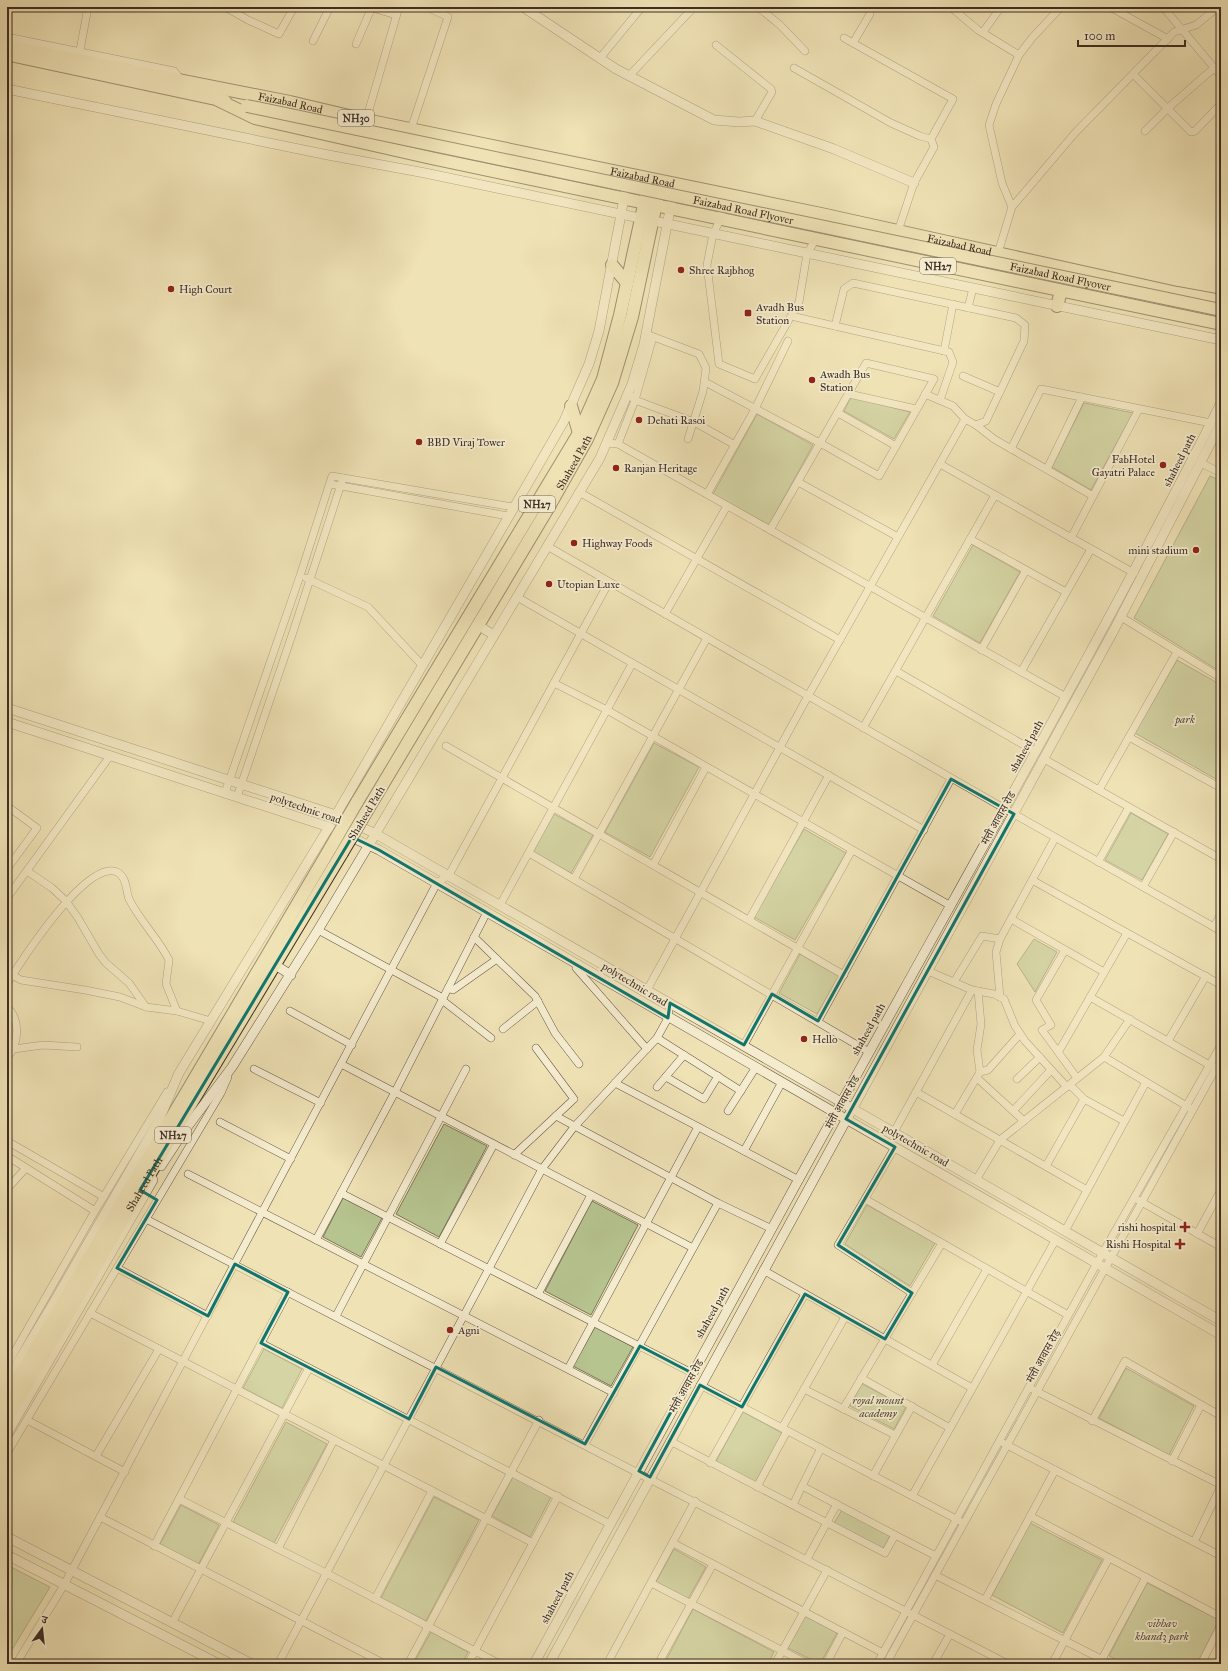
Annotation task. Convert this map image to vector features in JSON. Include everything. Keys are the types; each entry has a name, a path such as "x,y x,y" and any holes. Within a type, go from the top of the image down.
{"highway":[{"name":"Faizabad Road","path":"7,46 63,58 79,56 183,82 290,102 366,120 726,194 1177,293 1221,301"},
{"name":"NH30","path":"7,54 218,100 255,118 431,158 650,205"},
{"name":"Faizabad Road Flyover","path":"218,100 1221,310"},
{"name":"Shaheed Path","path":"7,1396 150,1144 331,847 579,433 603,380 627,283 646,221 655,180"},
{"name":"NH27","path":"650,205 1221,324"},
{"name":"Shaheed Path","path":"7,1418 143,1192 368,809 547,510 587,439 612,383 632,317 646,221"},
{"path":"612,265 627,283"},
{"path":"1057,306 1061,291"},
{"path":"571,406 579,433"}],"street":[{"path":"7,37 79,56 88,7"},
{"path":"225,7 248,20 279,34 294,7"},
{"path":"313,41 330,7"},
{"path":"356,44 371,7 396,15"},
{"path":"366,120 399,7"},
{"path":"411,129 448,17 427,7"},
{"path":"523,7 629,76 714,120 739,122 755,121 834,149 914,183"},
{"path":"629,76 694,7"},
{"path":"758,7 780,25 805,51"},
{"path":"983,32 1001,7"},
{"path":"1012,207 1002,183 989,125 996,104 1019,55 1032,38 1061,7"},
{"path":"1110,7 1168,39"},
{"path":"1163,7 1221,76"},
{"path":"998,253 1012,207 1075,133 1174,32 1196,25 1218,7"},
{"path":"600,58 639,8"},
{"path":"952,8 983,32 1019,55"},
{"path":"852,43 870,14"},
{"path":"844,38 953,98 931,139 934,148 914,183 898,231"},
{"path":"716,45 771,89 772,92 755,121"},
{"path":"794,68 892,123 920,136 931,139"},
{"path":"1145,131 1168,108 1214,68"},
{"path":"1133,74 1191,132 1221,104"},
{"path":"7,89 425,174 621,216 668,224 1221,340"},
{"path":"336,815 422,665 457,613 508,516 564,421 571,406 589,364 597,338 628,174"},
{"path":"618,444 635,400 649,336 675,184"},
{"path":"726,194 720,220 713,234 707,265 719,364 756,379 799,302 807,254 815,240"},
{"path":"836,326 844,289 853,283 1016,318 1025,325 1024,341 986,420 976,425"},
{"path":"968,308 973,288"},
{"path":"944,351 953,304"},
{"path":"791,316 949,352 953,362 940,400"},
{"path":"649,336 699,354 706,368 705,382 688,439"},
{"path":"7,1434 143,1192 179,1138 232,1067 291,974 600,458 628,394 649,336"},
{"path":"707,494 755,409 788,341"},
{"path":"705,382 820,443 879,476 934,379 866,363 848,394 838,412 820,443 798,482 770,530"},
{"path":"963,376 1000,392"},
{"path":"1012,449 1041,389 1211,423"},
{"path":"628,394 635,400 694,422 735,445"},
{"path":"848,394 916,409"},
{"path":"925,394 953,406 965,419 976,425 994,439 1093,496"},
{"path":"1047,469 1082,397"},
{"name":"shaheed path","path":"534,1664 692,1373 1005,809 1134,573 1174,505 1221,403"},
{"path":"1071,538 1139,408"},
{"path":"838,412 896,446"},
{"path":"619,414 624,430"},
{"path":"647,990 808,696 965,419"},
{"name":"मंत्ती आवास रोड","path":"549,1664 700,1385 1044,760 1121,617 1174,505 1201,463 1221,423"},
{"path":"606,443 618,444 1066,698"},
{"path":"1201,463 1221,473"},
{"path":"940,464 1134,573"},
{"path":"225,793 300,576 332,476 513,507"},
{"path":"237,797 343,478"},
{"path":"798,482 898,537"},
{"path":"330,484 508,516"},
{"path":"579,492 840,640"},
{"path":"863,728 995,495"},
{"path":"665,614 727,506"},
{"path":"970,539 1066,592"},
{"path":"547,546 1098,862 1221,930"},
{"path":"1021,672 1091,549"},
{"path":"981,650 1026,570"},
{"path":"300,576 310,579 368,607 422,665"},
{"path":"16,1664 72,1571 437,883 448,875 609,582"},
{"path":"517,596 632,664 924,830"},
{"path":"1121,617 1221,678"},
{"path":"484,629 494,635"},
{"path":"574,879 707,638"},
{"path":"1099,790 1177,652"},
{"path":"500,905 632,664"},
{"path":"896,671 1036,752"},
{"path":"554,683 607,710 951,906"},
{"path":"7,708 336,815 376,834 1221,1321"},
{"name":"polytechnic road","path":"7,722 329,827 369,845 579,964 668,1018 756,1067 1221,1335"},
{"path":"1129,737 1221,788"},
{"path":"446,746 844,975"},
{"path":"132,763 136,750"},
{"path":"7,898 110,756"},
{"path":"1044,760 1221,859"},
{"path":"653,865 706,767"},
{"path":"749,920 829,775"},
{"path":"818,1021 924,830 951,778"},
{"path":"7,806 37,828 7,868"},
{"path":"1098,862 1129,807"},
{"path":"7,1365 95,1211 211,1021 256,953 329,827"},
{"path":"1143,887 1174,832"},
{"path":"1000,997 996,952 1000,938 1056,838"},
{"path":"744,1045 852,850"},
{"path":"529,853 870,1052"},
{"path":"27,870 52,888 66,901 78,918 99,954 106,963 129,983 146,1007"},
{"path":"7,984 10,974 66,901 97,874 104,871 115,871 120,874 124,880 128,898 139,917 169,960 166,984 176,1011"},
{"path":"1032,880 1221,985"},
{"path":"316,1240 395,1092 487,912"},
{"path":"1214,927 1221,914"},
{"path":"1011,919 1104,972"},
{"path":"318,930 443,999 490,1038"},
{"path":"1059,1051 1127,932"},
{"path":"954,982 982,936 1000,938"},
{"path":"474,937 535,996 555,1033 580,1064"},
{"path":"1065,950 1036,1000 1051,1025 1042,1030 1059,1051 1077,1078"},
{"path":"448,988 453,990 497,959"},
{"path":"579,964 576,968 647,1049"},
{"path":"280,968 291,974"},
{"path":"928,971 975,990 994,994 1004,999 1015,1026 1020,1034 1051,1070 1084,1099 1124,1121"},
{"path":"10,974 21,980 85,990 120,998 146,1007 176,1011 211,1021"},
{"path":"1168,1041 1206,976"},
{"path":"975,990 981,1024 977,1050 979,1075 1024,1121"},
{"path":"894,1132 975,990"},
{"path":"1090,997 1213,1067 1221,1045"},
{"path":"503,1029 538,1001"},
{"path":"278,1664 542,1169 574,1127 657,1038 668,1018 670,1003"},
{"path":"7,1007 14,1015 18,1036 14,1049 7,1058"},
{"path":"290,1011 352,1045"},
{"path":"976,1180 1000,1140 1104,1057 1130,1019"},
{"path":"956,1114 979,1075 988,1070 1020,1034"},
{"path":"657,1038 741,1091"},
{"path":"14,1049 43,1045 77,1047"},
{"path":"514,1155 574,1099 536,1048"},
{"path":"657,1087 684,1055"},
{"path":"1017,1079 1040,1057"},
{"path":"1104,1057 1190,1108 1134,1198 1107,1255"},
{"name":"मंत्ती आवास रोड़","path":"886,1664 1036,1393 1107,1255 1141,1202 1213,1067 1221,1059"},
{"path":"341,1064 693,1248"},
{"path":"7,1453 221,1093 232,1067"},
{"path":"728,1111 756,1067"},
{"path":"254,1069 320,1103"},
{"path":"336,1316 466,1069"},
{"path":"1014,1111 1051,1070"},
{"path":"7,1380 150,1144 179,1073"},
{"path":"666,1076 704,1099 718,1076"},
{"path":"744,1151 782,1082"},
{"path":"1064,1231 1146,1082"},
{"path":"614,1083 799,1180"},
{"path":"916,1092 1087,1190"},
{"path":"1046,1166 1084,1099"},
{"path":"556,1116 718,1203 772,1229"},
{"path":"220,1122 291,1158"},
{"path":"568,1369 669,1177 698,1127"},
{"path":"179,1138 185,1139 190,1144"},
{"path":"7,1141 104,1197"},
{"path":"440,1244 494,1144"},
{"path":"895,1147 838,1245 912,1293"},
{"path":"7,1156 95,1211"},
{"path":"7,1189 26,1168"},
{"path":"188,1174 614,1393"},
{"path":"1197,1234 1221,1190"},
{"path":"341,1193 692,1373"},
{"path":"538,1294 591,1195"},
{"path":"1134,1198 1221,1247"},
{"path":"865,1199 1068,1315"},
{"path":"585,1444 718,1203"},
{"path":"146,1219 650,1477 1008,1664"},
{"path":"912,1496 1056,1239"},
{"path":"844,1409 942,1243"},
{"path":"877,1664 1068,1315 1101,1266"},
{"path":"117,1268 208,1316"},
{"path":"932,1365 988,1269"},
{"path":"763,1270 972,1388"},
{"path":"154,1546 288,1292"},
{"path":"710,1463 805,1294"},
{"path":"90,1313 533,1543"},
{"path":"757,1487 804,1390 845,1317"},
{"path":"261,1343 610,1524"},
{"path":"96,1456 159,1349"},
{"path":"1092,1421 1125,1361 1221,1416"},
{"path":"172,1623 227,1524 309,1368"},
{"path":"861,1378 950,1428"},
{"path":"700,1385 964,1523"},
{"path":"1029,1387 1036,1393 1221,1486 1194,1542"},
{"path":"804,1390 895,1435"},
{"path":"1172,1461 1201,1405"},
{"path":"873,1476 912,1406"},
{"path":"27,1420 125,1472"},
{"path":"408,1664 539,1420"},
{"path":"278,1549 334,1440"},
{"path":"670,1441 885,1553 895,1535"},
{"path":"999,1441 1221,1556"},
{"path":"792,1505 821,1448"},
{"path":"985,1600 1055,1470"},
{"path":"802,1486 936,1556"},
{"path":"375,1599 432,1491"},
{"path":"468,1664 558,1496"},
{"path":"179,1499 500,1664"},
{"path":"607,1664 695,1501"},
{"path":"807,1560 837,1504"},
{"path":"1030,1516 1221,1617"},
{"path":"100,1517 386,1664"},
{"path":"7,1537 252,1664"},
{"path":"673,1543 883,1653"},
{"path":"7,1555 219,1664"},
{"path":"1052,1664 1109,1558"},
{"path":"658,1664 713,1564"},
{"path":"775,1664 827,1570"},
{"path":"935,1575 1111,1664"},
{"path":"1102,1660 1146,1577"},
{"path":"651,1583 808,1664"},
{"path":"1201,1664 1221,1625"},
{"path":"826,1664 843,1632"},
{"path":"933,1664 950,1634"}],"highlighted area":[{"path":"951,779 1014,814 846,1119 895,1147 838,1245 912,1293 885,1339 805,1294 742,1407 700,1385 650,1477 639,1471 692,1373 640,1346 585,1444 436,1367 409,1419 261,1343 288,1292 235,1264 208,1316 117,1268 157,1200 140,1190 352,837 379,850 668,1018 670,1003 744,1045 772,994 818,1021"}],"green space":[{"path":"851,397 910,412 894,439 844,411"},
{"path":"1084,403 1133,413 1091,490 1052,467"},
{"path":"757,414 813,445 769,525 713,494"},
{"name":"mini stadium","path":"1210,476 1221,481 1221,672 1134,618"},
{"path":"973,545 1020,572 980,643 933,616"},
{"name":"park","path":"1177,660 1221,685 1221,771 1216,779 1135,733"},
{"path":"654,743 699,767 650,857 605,832"},
{"path":"1131,813 1168,834 1142,880 1105,860"},
{"path":"554,814 593,835 571,873 533,852"},
{"path":"804,829 846,853 795,940 754,917"},
{"path":"1034,939 1057,952 1035,992 1017,964"},
{"path":"800,954 839,976 817,1014 779,993"},
{"path":"444,1124 487,1146 439,1237 396,1214"},
{"path":"343,1198 382,1218 361,1257 323,1237"},
{"path":"592,1201 638,1225 591,1315 545,1291"},
{"path":"867,1205 935,1243 910,1286 845,1244"},
{"path":"595,1327 633,1347 611,1386 573,1366"},
{"path":"264,1349 302,1369 282,1408 243,1388"},
{"path":"1126,1368 1194,1406 1169,1455 1099,1418"},
{"name":"royal mount academy","path":"862,1384 906,1407 894,1429 850,1406"},
{"path":"743,1412 782,1433 755,1483 716,1461"},
{"path":"286,1422 327,1444 274,1543 233,1522"},
{"path":"513,1477 551,1497 530,1537 492,1516"},
{"path":"434,1497 479,1520 426,1621 381,1598"},
{"path":"181,1505 219,1525 198,1565 160,1544"},
{"path":"842,1510 890,1536 883,1549 834,1523"},
{"path":"1030,1523 1102,1560 1063,1633 992,1595"},
{"path":"674,1549 706,1567 688,1599 656,1582"},
{"path":"7,1565 50,1587 7,1658"},
{"name":"vibhav khand3 park","path":"1147,1583 1219,1620 1197,1664 1125,1664 1109,1656"},
{"path":"693,1609 774,1652 768,1664 664,1664"},
{"path":"805,1616 837,1633 820,1664 788,1648"},
{"path":"431,1632 468,1652 462,1664 413,1664"}],"place":[{"name":"Shree Rajbhog","path":"681,270"},
{"name":"High Court","path":"171,289"},
{"name":"Avadh Bus Station","path":"748,313"},
{"name":"Awadh Bus Station","path":"812,380"},
{"name":"Dehati Rasoi","path":"639,420"},
{"name":"BBD Viraj Tower","path":"419,442"},
{"name":"FabHotel Gayatri Palace","path":"1163,465"},
{"name":"Ranjan Heritage","path":"616,468"},
{"name":"Highway Foods","path":"574,543"},
{"name":"mini stadium","path":"1196,550"},
{"name":"Utopian Luxe","path":"549,584"},
{"name":"Hello","path":"804,1039"},
{"name":"rishi hospital","path":"1185,1227"},
{"name":"Rishi Hospital","path":"1180,1244"},
{"name":"Agni","path":"450,1330"}]}
